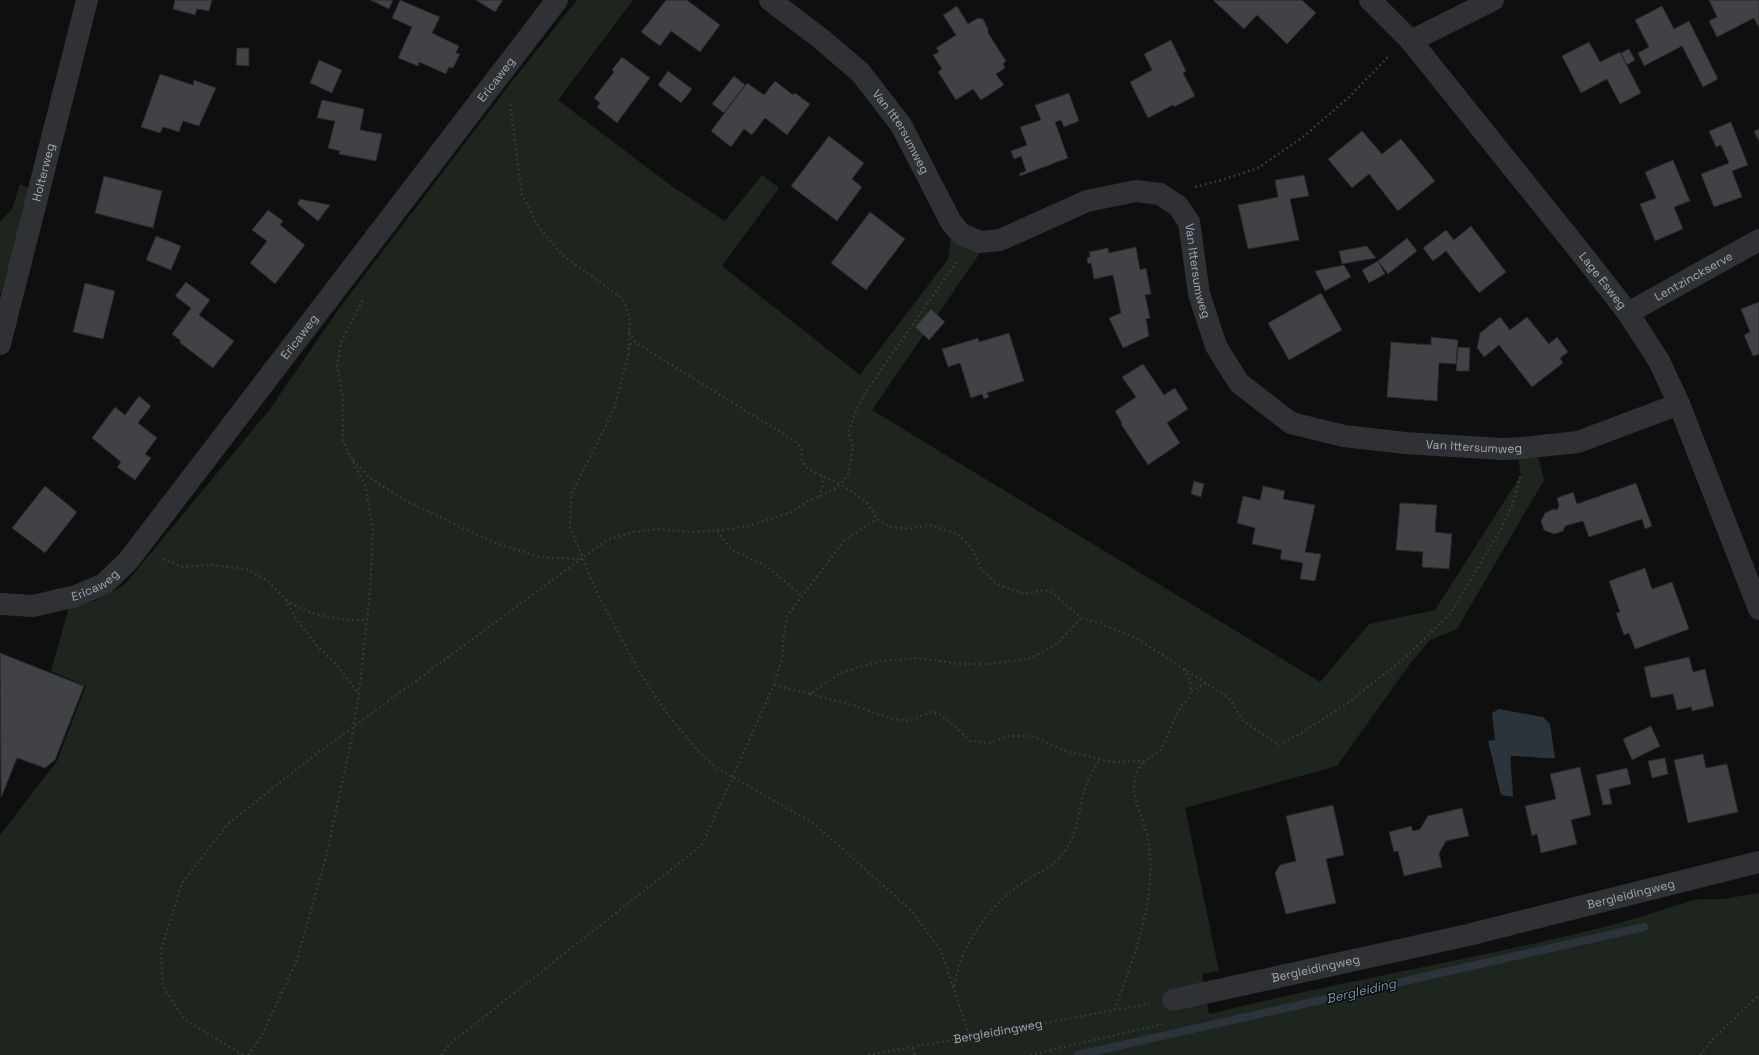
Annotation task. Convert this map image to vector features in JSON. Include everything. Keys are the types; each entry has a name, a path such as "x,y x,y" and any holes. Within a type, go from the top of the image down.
{"street":[{"name":"Holterweg","path":"0,344 87,0"},
{"name":"Ericaweg","path":"0,604 32,606 76,596 104,584 128,561 557,0"},
{"name":"Van Ittersumweg","path":"770,0 820,38 860,72 901,126 951,222 961,234 980,242 1000,240 1087,201 1136,191 1160,194 1178,206 1189,222 1199,294 1216,346 1239,383 1291,423 1344,436 1405,444 1502,449 1578,442 1679,404"},
{"name":"Lage Esweg","path":"1370,0 1405,35 1581,252 1628,314 1659,361 1679,404 1759,609"},
{"path":"1405,35 1493,0"},
{"name":"Lentzinckserve","path":"1628,314 1759,240"},
{"name":"Bergleidingweg","path":"1173,1000 1468,935 1759,862"}],"path":[{"path":"1174,204 1188,191 1198,185 1222,180 1258,168 1303,137 1349,97 1394,51 1388,39 1405,35"},
{"path":"511,60 508,78 515,154 522,194 536,223 561,254 623,299 630,318 628,349 614,409 572,495 570,527 599,597 639,671 666,712 698,751 715,767 813,823 912,911 941,951 970,1037"},
{"path":"243,1055 184,1019 163,986 161,950 182,883 228,824 307,761 607,540 633,532 657,529 693,532 717,531 748,526 792,512 808,501 836,488 848,476 853,447 848,432 865,393 973,239"},
{"path":"248,1055 262,1036 297,960 326,857 354,726 368,620 373,530 365,485 343,441 343,400 338,365 342,340 365,296"},
{"path":"629,332 636,343 798,443 802,451 802,461 808,469 840,484 867,503 877,519 890,527 908,529 931,525 957,534 972,548 981,569 997,584 1024,594 1042,590 1050,591 1081,618 1096,622 1136,638 1183,666 1229,698 1243,721 1279,745 1303,732 1349,702 1406,657 1451,613 1500,530 1512,506 1518,489 1522,468 1522,448"},
{"path":"628,349 631,344 636,343"},
{"path":"350,457 372,480 402,499 493,542 539,557 582,558"},
{"path":"819,497 823,484 822,476"},
{"path":"441,1055 457,1038 702,845 774,685 782,655 782,640 787,616 801,594 844,541 877,519"},
{"path":"717,531 732,550 768,567 801,594"},
{"path":"141,544 166,561 183,567 211,565 246,569 268,581 286,600 296,607 328,618 368,620"},
{"path":"286,600 296,619 305,631 319,648 337,665 359,693"},
{"path":"810,694 840,673 880,661 918,658 959,664 991,664 1031,658 1058,643 1081,618"},
{"path":"1114,1010 1134,954 1146,905 1150,877 1149,844 1133,789 1134,776 1138,768 1144,762 1161,750 1181,706 1189,698 1191,691 1190,681 1183,666"},
{"path":"1191,691 1207,683"},
{"path":"774,685 853,705 889,718 908,721 931,712 939,714 955,726 970,741 991,743 1008,736 1032,736 1066,751 1111,762 1144,762"},
{"path":"954,986 957,969 979,924 994,906 1018,885 1048,868 1063,854 1071,839 1089,778 1100,759"},
{"path":"1700,1055 1714,1038 1759,995"},
{"name":"Bergleidingweg","path":"868,1055 1173,1000"},
{"path":"913,1048 915,1055"}],"shaded area":[{"path":"577,0 633,0 558,100 673,187 725,221 762,175 779,188 722,266 860,375 948,259 952,232 984,247 872,410 1320,682 1369,624 1435,610 1521,475 1517,452 1537,452 1544,480 1457,629 1430,640 1412,661 1337,766 1185,808 1219,971 1202,974 1209,1014 1562,937 1622,922 1690,901 1700,899 1723,899 1759,893 1759,1055 0,1055 0,835 57,761 86,686 51,671 69,607 85,604 99,599 126,583 270,409 338,310 510,84"},
{"path":"20,184 31,189 0,296 0,222 12,209"},
{"path":"1499,709 1543,717 1550,724 1555,758 1511,756 1513,797 1501,795 1488,741 1495,740 1492,713"}],"building":[{"path":"175,0 212,0 209,11 197,9 195,15 173,9"},
{"path":"370,0 393,0 389,9"},
{"path":"400,0 440,17 432,33 459,46 456,53 460,54 453,68 449,67 446,74 419,62 418,66 398,58 412,27 392,18"},
{"path":"476,0 503,0 495,12"},
{"path":"666,0 687,0 720,25 700,52 671,31 660,46 641,32"},
{"path":"1213,0 1302,0 1316,13 1287,44 1257,15 1244,29"},
{"path":"1709,0 1759,0 1759,28 1754,18 1717,37 1709,21 1717,17"},
{"path":"957,6 968,24 978,18 983,19 988,29 988,33 1006,61 1003,64 1005,68 996,74 1004,85 981,100 973,89 956,100 938,72 942,69 933,55 939,52 936,48 956,35 943,15"},
{"path":"1662,6 1674,29 1689,21 1718,79 1703,87 1682,46 1644,66 1638,53 1649,47 1635,20"},
{"path":"1171,40 1186,71 1183,73 1195,96 1148,118 1130,82 1152,70 1144,54"},
{"path":"1589,42 1600,62 1620,52 1641,93 1620,104 1607,79 1581,93 1562,56"},
{"path":"237,48 249,48 249,66 236,65"},
{"path":"1629,49 1635,60 1627,65 1621,53"},
{"path":"622,57 650,78 617,123 597,107 600,103 594,98 614,72 612,70"},
{"path":"319,60 342,70 332,93 310,83"},
{"path":"668,71 692,89 681,103 658,85"},
{"path":"160,74 193,85 194,80 216,88 199,126 183,121 179,132 163,127 160,133 141,127"},
{"path":"734,76 745,85 724,113 712,104"},
{"path":"775,81 793,95 795,93 810,104 787,135 765,118 752,135 744,129 731,147 711,131 747,83 764,95"},
{"path":"1069,93 1079,121 1064,127 1061,120 1055,122 1068,158 1020,176 1019,174 1026,171 1021,156 1014,159 1011,151 1027,145 1020,127 1041,120 1035,105"},
{"path":"322,100 364,109 360,130 382,134 376,161 339,154 340,151 328,148 335,121 317,118"},
{"path":"1731,122 1748,165 1732,171 1742,197 1714,207 1701,174 1729,163 1721,145 1716,147 1709,131"},
{"path":"1759,129 1759,142 1754,131"},
{"path":"1362,131 1382,154 1401,139 1435,181 1398,211 1369,174 1352,188 1328,159"},
{"path":"829,136 864,163 852,179 862,187 837,221 791,186"},
{"path":"1673,160 1690,201 1674,207 1683,229 1655,241 1640,204 1656,198 1645,172"},
{"path":"1304,175 1309,196 1290,199 1299,240 1248,249 1238,205 1278,197 1275,180"},
{"path":"104,176 162,191 153,228 95,213"},
{"path":"300,199 330,205 318,221 297,204"},
{"path":"268,210 283,221 280,225 305,245 275,284 250,263 267,241 252,230"},
{"path":"870,212 905,239 866,290 831,263"},
{"path":"1471,226 1506,272 1479,293 1446,251 1433,261 1423,248 1446,230 1454,240"},
{"path":"156,236 181,246 171,270 146,260"},
{"path":"1407,238 1417,251 1388,274 1378,261"},
{"path":"1367,246 1376,258 1342,264 1339,251"},
{"path":"1136,247 1140,270 1146,268 1151,294 1145,295 1150,318 1146,319 1149,336 1123,348 1109,318 1121,313 1113,275 1094,279 1091,263 1088,264 1087,258 1090,257 1089,252 1108,248 1109,253"},
{"path":"1378,261 1385,274 1369,283 1362,270"},
{"path":"1344,265 1351,277 1325,291 1315,271"},
{"path":"186,282 210,300 199,315 234,341 213,368 179,342 181,341 172,334 191,308 175,296"},
{"path":"85,283 115,291 103,339 73,332"},
{"path":"1321,293 1342,330 1289,360 1268,323"},
{"path":"1759,302 1759,354 1753,356 1744,335 1750,332 1741,309"},
{"path":"931,309 945,322 929,340 915,327"},
{"path":"1500,317 1510,330 1527,317 1549,344 1557,337 1568,352 1560,358 1563,363 1532,387 1499,345 1484,357 1477,348 1480,333"},
{"path":"1009,333 1024,381 987,393 989,397 984,399 982,394 971,398 960,363 948,367 942,349 978,338 979,342"},
{"path":"1431,337 1458,340 1456,364 1439,363 1437,401 1387,397 1391,342 1431,345"},
{"path":"1458,347 1470,348 1469,371 1456,371"},
{"path":"1143,364 1164,395 1175,388 1188,409 1167,423 1180,443 1148,465 1121,424 1122,423 1115,411 1136,397 1122,377"},
{"path":"139,396 151,406 138,423 157,438 145,454 151,458 135,480 117,467 121,462 92,438 115,407 125,415"},
{"path":"1194,481 1204,484 1201,497 1191,494"},
{"path":"1636,483 1652,526 1645,529 1642,519 1589,537 1583,521 1565,526 1563,531 1554,534 1544,530 1541,521 1545,513 1554,509 1557,510 1559,506 1557,498 1573,492 1577,504"},
{"path":"45,486 77,512 45,553 12,528"},
{"path":"1263,486 1285,491 1283,499 1315,505 1305,552 1321,554 1315,581 1300,579 1303,563 1280,559 1282,550 1252,544 1255,528 1237,523 1243,496 1260,500"},
{"path":"1400,503 1437,505 1435,532 1452,534 1449,569 1422,567 1423,552 1396,550"},
{"path":"1645,568 1652,589 1672,582 1689,629 1635,649 1629,633 1624,635 1616,613 1620,612 1609,581"},
{"path":"0,653 84,686 55,760 45,768 17,758 1,798"},
{"path":"1689,657 1693,672 1705,669 1714,706 1692,711 1691,707 1677,710 1673,694 1651,698 1644,667"},
{"path":"1651,726 1660,746 1632,760 1623,739"},
{"path":"1703,754 1706,768 1727,764 1738,812 1688,823 1674,760"},
{"path":"1665,758 1668,774 1652,778 1648,761"},
{"path":"1580,767 1591,815 1571,820 1577,844 1541,853 1537,834 1532,836 1525,806 1556,799 1550,774"},
{"path":"1627,768 1631,784 1609,789 1612,804 1603,805 1596,775"},
{"path":"1333,805 1344,855 1326,859 1336,903 1286,914 1275,873 1280,865 1296,861 1286,816"},
{"path":"1462,808 1469,836 1446,841 1439,853 1442,867 1404,876 1398,851 1394,852 1389,832 1411,826 1413,831 1420,829 1428,816"}],"waterway":[{"name":"Bergleiding","path":"1078,1055 1644,927"}]}
